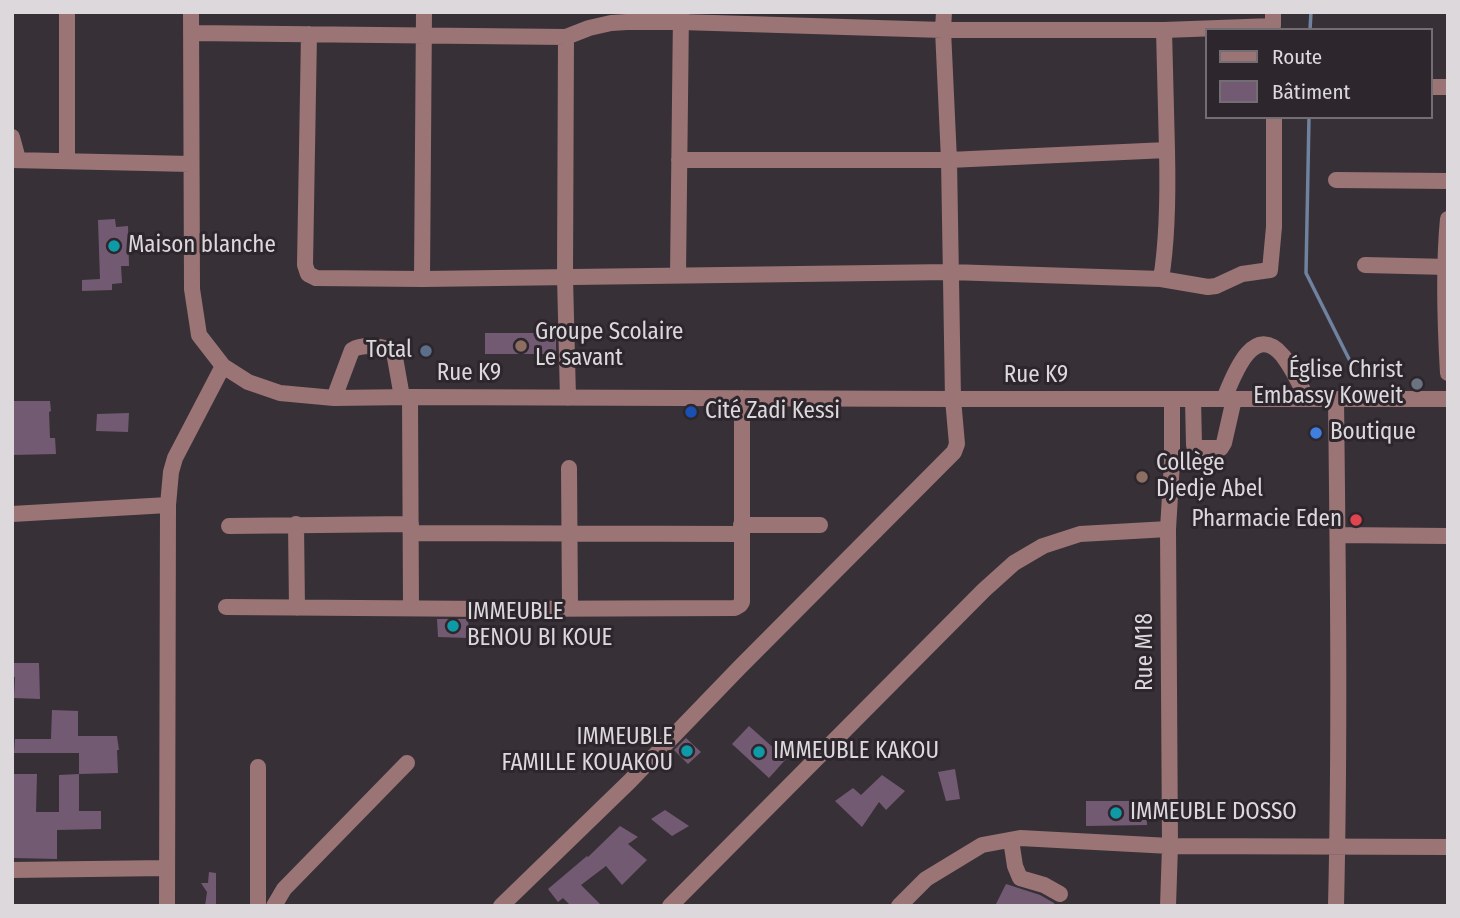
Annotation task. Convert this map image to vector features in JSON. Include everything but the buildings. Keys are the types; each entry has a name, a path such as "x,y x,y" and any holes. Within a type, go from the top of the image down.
{"street":[{"path":"67,12 67,161"},
{"name":"Rue K9","path":"191,12 192,289 199,335 223,366 248,382 280,393 334,398 1448,398"},
{"path":"422,279 424,12"},
{"path":"501,906 630,781 954,452 957,443 953,399 944,12"},
{"path":"191,33 566,37 611,23 681,17 943,30 1164,30 1273,23"},
{"path":"678,275 681,17"},
{"path":"1161,279 1168,186 1164,30"},
{"path":"309,34 304,265 308,274 316,278 950,272 1161,279 1216,286 1242,274 1270,270 1275,218 1274,119"},
{"path":"566,37 565,277 568,398"},
{"path":"12,137 15,159 191,164"},
{"path":"679,160 949,160 1167,150"},
{"path":"1336,180 1448,180"},
{"path":"1448,219 1445,324 1448,373"},
{"path":"1365,265 1447,267"},
{"path":"1193,399 1194,444 1200,448 1221,448 1224,443 1234,373 1255,346 1264,344 1273,346 1282,355 1293,370 1307,399"},
{"path":"334,398 352,351 359,346 388,348 394,352 406,397 411,608"},
{"path":"167,906 168,505 175,458 223,366"},
{"path":"226,607 740,606 742,398"},
{"name":"Rue M18","path":"1168,906 1168,529 1172,399"},
{"path":"1336,399 1336,906"},
{"path":"569,468 570,608"},
{"path":"12,514 168,505"},
{"path":"296,524 297,607"},
{"path":"229,526 296,524 569,533 820,525"},
{"path":"670,906 1014,563 1043,546 1080,534 1168,529"},
{"path":"1338,535 1448,536"},
{"path":"274,906 284,889 407,763"},
{"path":"258,767 258,906"},
{"path":"904,904 926,878 982,845 1020,838 1170,846 1448,847"},
{"path":"1011,840 1015,866 1020,877 1060,894"},
{"path":"12,870 167,868"}],"waterway":[{"path":"1310,28 1311,12"},
{"path":"1309,119 1306,273 1350,361"}],"place":[{"name":"Maison blanche","path":"114,246"},
{"name":"Groupe Scolaire Le savant","path":"521,346"},
{"name":"Total","path":"426,351"},
{"name":"Église Christ Embassy Koweit","path":"1417,384"},
{"name":"Cité Zadi Kessi","path":"691,412"},
{"name":"Boutique","path":"1316,433"},
{"name":"Collège Djedje Abel","path":"1142,477"},
{"name":"Pharmacie Eden","path":"1356,520"},
{"name":"IMMEUBLE BENOU BI KOUE","path":"453,626"},
{"name":"IMMEUBLE FAMILLE KOUAKOU","path":"687,751"},
{"name":"IMMEUBLE KAKOU","path":"759,752"},
{"name":"IMMEUBLE DOSSO","path":"1116,813"}]}
